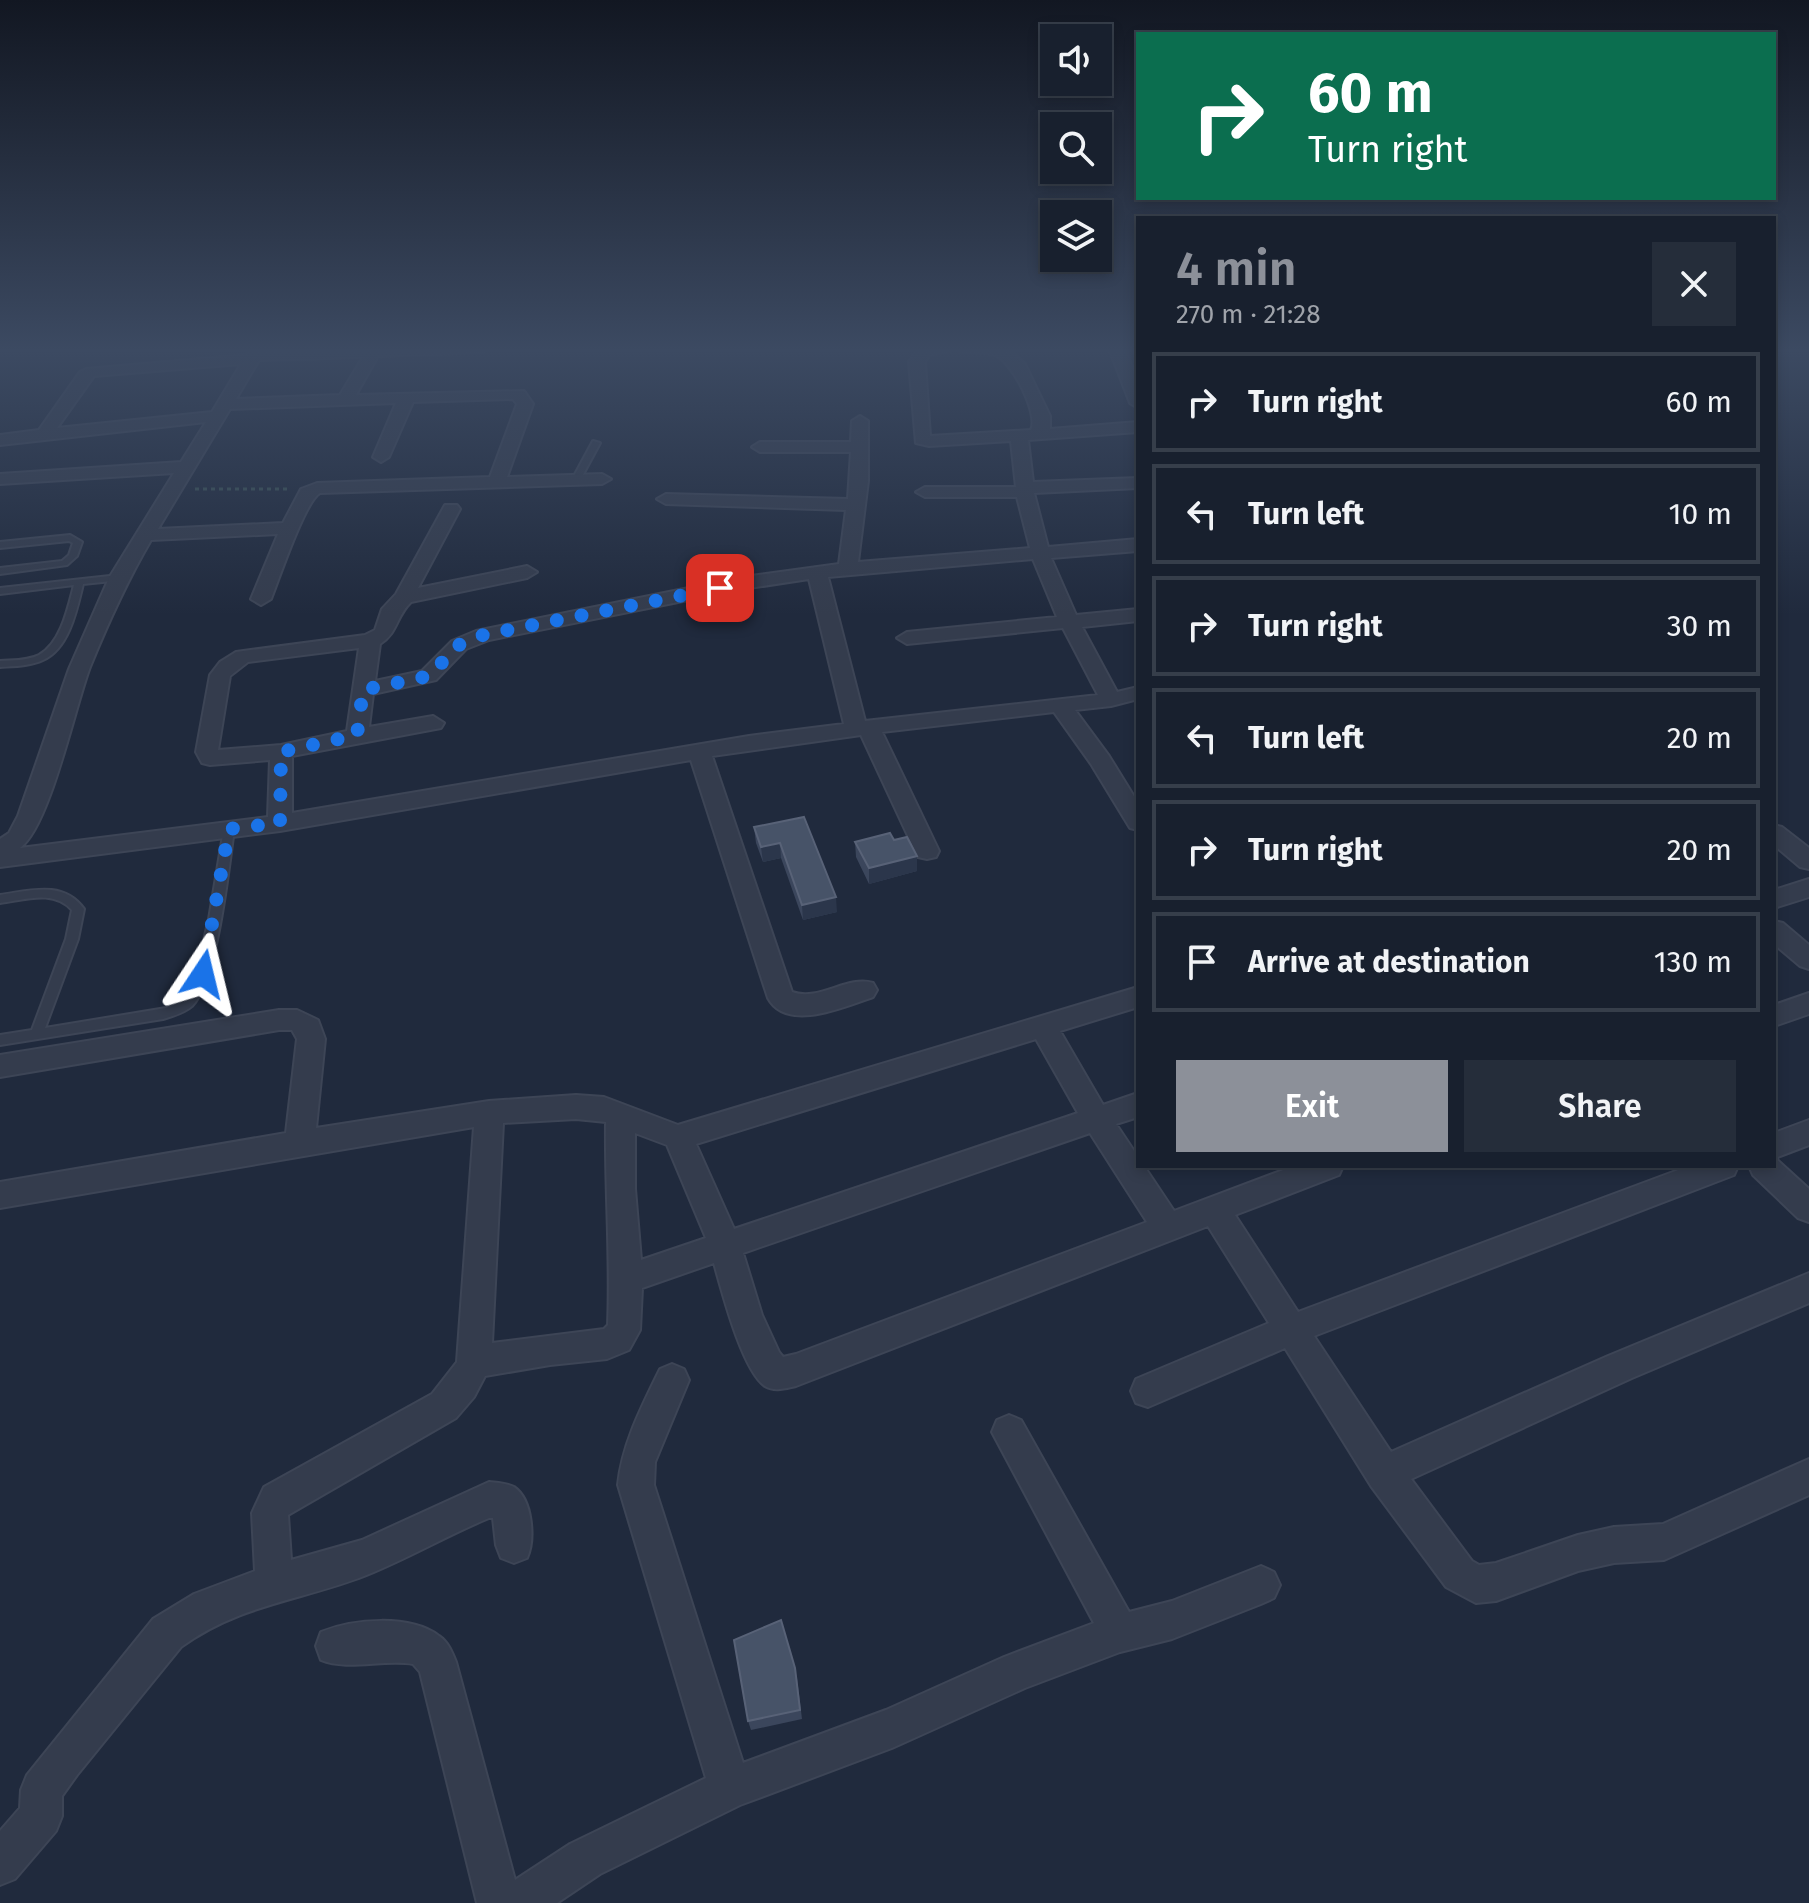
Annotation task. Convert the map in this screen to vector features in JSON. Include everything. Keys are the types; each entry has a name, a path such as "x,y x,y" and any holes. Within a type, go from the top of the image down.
{"street":[{"path":"0,440 23,437"},
{"path":"0,851 18,838 24,829 79,669 119,578 206,437"},
{"path":"381,457 390,437"},
{"path":"497,481 513,437"},
{"path":"848,569 859,437"},
{"path":"922,437 929,441 1011,437"},
{"path":"1027,437 1025,490 1040,553 1054,592 1111,700"},
{"path":"760,447 859,447"},
{"path":"0,479 187,467"},
{"path":"261,599 290,528 312,489 602,479"},
{"path":"925,492 1136,483"},
{"path":"666,499 855,505"},
{"path":"433,723 357,735 281,752 210,758 207,752 223,670 243,656 370,641 384,633 392,609 404,597 451,509"},
{"path":"147,535 290,528"},
{"path":"363,690 429,676 459,645 483,635 743,583 848,569 1136,545"},
{"path":"404,597 527,572"},
{"path":"817,572 862,728 927,851"},
{"path":"907,638 1136,615"},
{"path":"357,735 370,641"},
{"path":"0,859 280,823 862,728 1111,700 1136,694"},
{"path":"1059,704 1101,761 1136,819"},
{"path":"280,823 281,752"},
{"path":"700,753 781,998 787,1005 798,1006 864,990"},
{"path":"1776,835 1809,861"},
{"path":"1776,898 1809,888"},
{"path":"1776,932 1809,959"},
{"path":"0,1195 489,1113 576,1107 604,1109 678,1137 1136,998"},
{"path":"1776,1015 1809,1003"},
{"path":"0,1066 279,1020 297,1020 308,1027 311,1039 300,1143"},
{"path":"1042,1025 1096,1118 1167,1227"},
{"path":"626,1279 1136,1106"},
{"path":"274,1582 270,1513 277,1500 444,1406 462,1389 474,1362 489,1113"},
{"path":"474,1362 550,1349 607,1344 617,1339 624,1330 626,1279 620,1189 621,1116"},
{"path":"1776,1145 1809,1132"},
{"path":"678,1137 725,1247 742,1304 768,1366 776,1374 796,1370 1323,1168"},
{"path":"1148,1391 1290,1330 1718,1168"},
{"path":"1766,1168 1809,1209"},
{"path":"1213,1208 1384,1473 1459,1574 1476,1584 1496,1582 1602,1547 1664,1542 1809,1477"},
{"path":"1384,1473 1620,1367 1809,1288"},
{"path":"672,1380 654,1419 650,1437 638,1458 636,1485 730,1788"},
{"path":"1009,1432 1120,1633"},
{"path":"0,1864 41,1816 44,1809 42,1790 63,1761 167,1633 208,1605 274,1582 343,1565 489,1500 503,1501 510,1512 514,1545"},
{"path":"519,1903 585,1859 730,1788 892,1728 1018,1671 1120,1633 1172,1620 1261,1585"},
{"path":"335,1646 350,1643 412,1645 425,1649 437,1662 499,1903"}],"lane":[{"path":"577,478 596,443"},
{"path":"0,545 70,538 78,542 73,556 64,563 0,571"},
{"path":"0,591 119,578"},
{"path":"0,664 37,659 54,650 75,602 79,582"},
{"path":"0,1040 163,1014 189,1001 203,974 229,829"},
{"path":"0,899 57,892 68,896 78,909 72,939 37,1033"}],"path":[{"path":"174,489 312,489"}],"building":[{"path":"804,817 836,897 802,905 780,843 761,847 754,827"},
{"path":"890,833 894,840 907,837 917,856 869,868 855,842"},
{"path":"781,1620 795,1668 800,1710 748,1721 734,1640"}],"route":[{"path":"203,974 229,829 280,823 281,752 357,735 363,690 429,676 449,654 469,639 720,588"}]}
